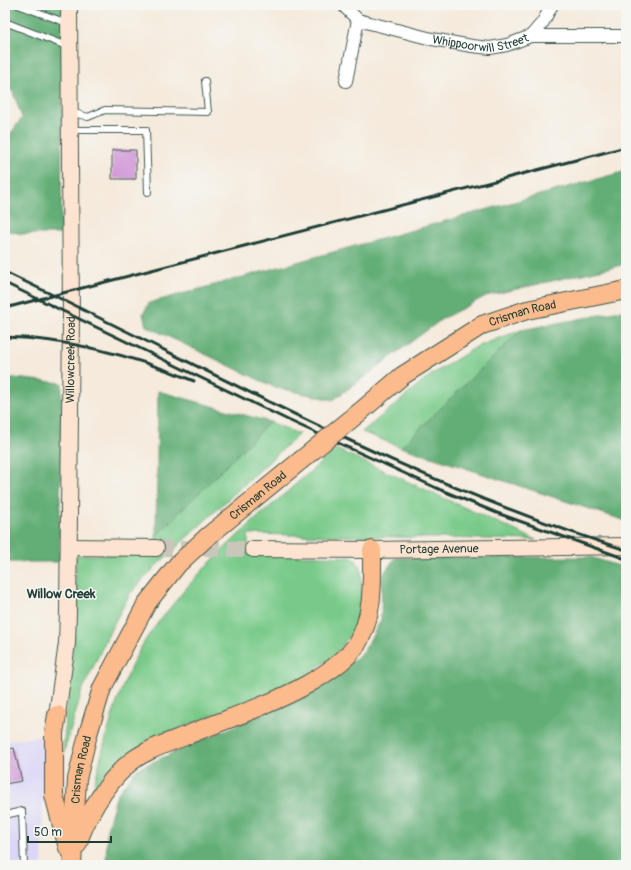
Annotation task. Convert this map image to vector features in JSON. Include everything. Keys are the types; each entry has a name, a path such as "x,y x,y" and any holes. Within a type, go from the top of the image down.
{"main road":[{"name":"Crisman Road","path":"72,864 77,778 102,688 143,610 178,564 207,537 402,376 482,325 526,310 626,290"},
{"path":"72,864 82,831 105,789 126,765 157,747 290,694 331,671 356,645 368,619 372,589 372,550"},
{"path":"57,715 54,733 54,795 72,864"}],"street":[{"name":"Willowcreek Road","path":"57,715 67,643 69,547 69,5"},
{"path":"343,5 358,20 346,80"},
{"path":"531,36 543,22 552,5"},
{"name":"Whippoorwill Street","path":"358,20 432,39 490,48 521,42 531,36 626,36"},
{"name":"Portage Avenue","path":"253,549 372,550 626,546"},
{"path":"69,547 156,548"}],"lane":[{"path":"18,5 69,23"},
{"path":"5,22 69,47"},
{"path":"70,112 88,117 105,110 208,112 205,81"},
{"path":"70,130 146,130 148,192"},
{"path":"5,815 22,811 24,865"}],"shaded area":[{"path":"44,736 42,865 5,865 5,741"}],"green space":[{"path":"5,5 63,5 61,234 22,234 5,230 5,133 11,133 22,118 13,92 5,86"},
{"path":"626,171 626,264 486,296 442,319 333,400 274,387 146,326 143,314 149,303"},
{"path":"626,310 626,521 401,447 521,330"},
{"path":"521,330 401,447 362,432 431,375 476,347"},
{"path":"5,377 62,383 59,562 5,562"},
{"path":"158,391 270,422 156,536"},
{"path":"270,422 299,434 158,564 130,594 111,629 82,691 62,759 75,627 76,555 156,555 156,536"},
{"path":"336,449 536,540 248,534 248,554 353,557 361,567 362,596 356,627 334,656 301,679 154,739 92,793 107,734 127,676 146,639 158,622 185,590 226,547 269,507"},
{"path":"590,557 626,568 626,865 106,865 107,829 117,794 137,769 323,687 364,651 381,620 382,576 395,558"}],"building":[{"path":"112,150 136,150 136,179 112,179"},
{"path":"14,748 22,781 5,784 5,750"}],"tunnel":[{"path":"156,548 253,549"}],"railway":[{"path":"5,308 626,147"},
{"path":"5,272 234,385 388,458 466,492 545,523 626,550"},
{"path":"5,283 288,420 441,490 497,513 626,559"},
{"path":"5,337 54,341 102,350 148,364 194,381"}],"district":[{"name":"Willow Creek","path":"61,594"}]}
